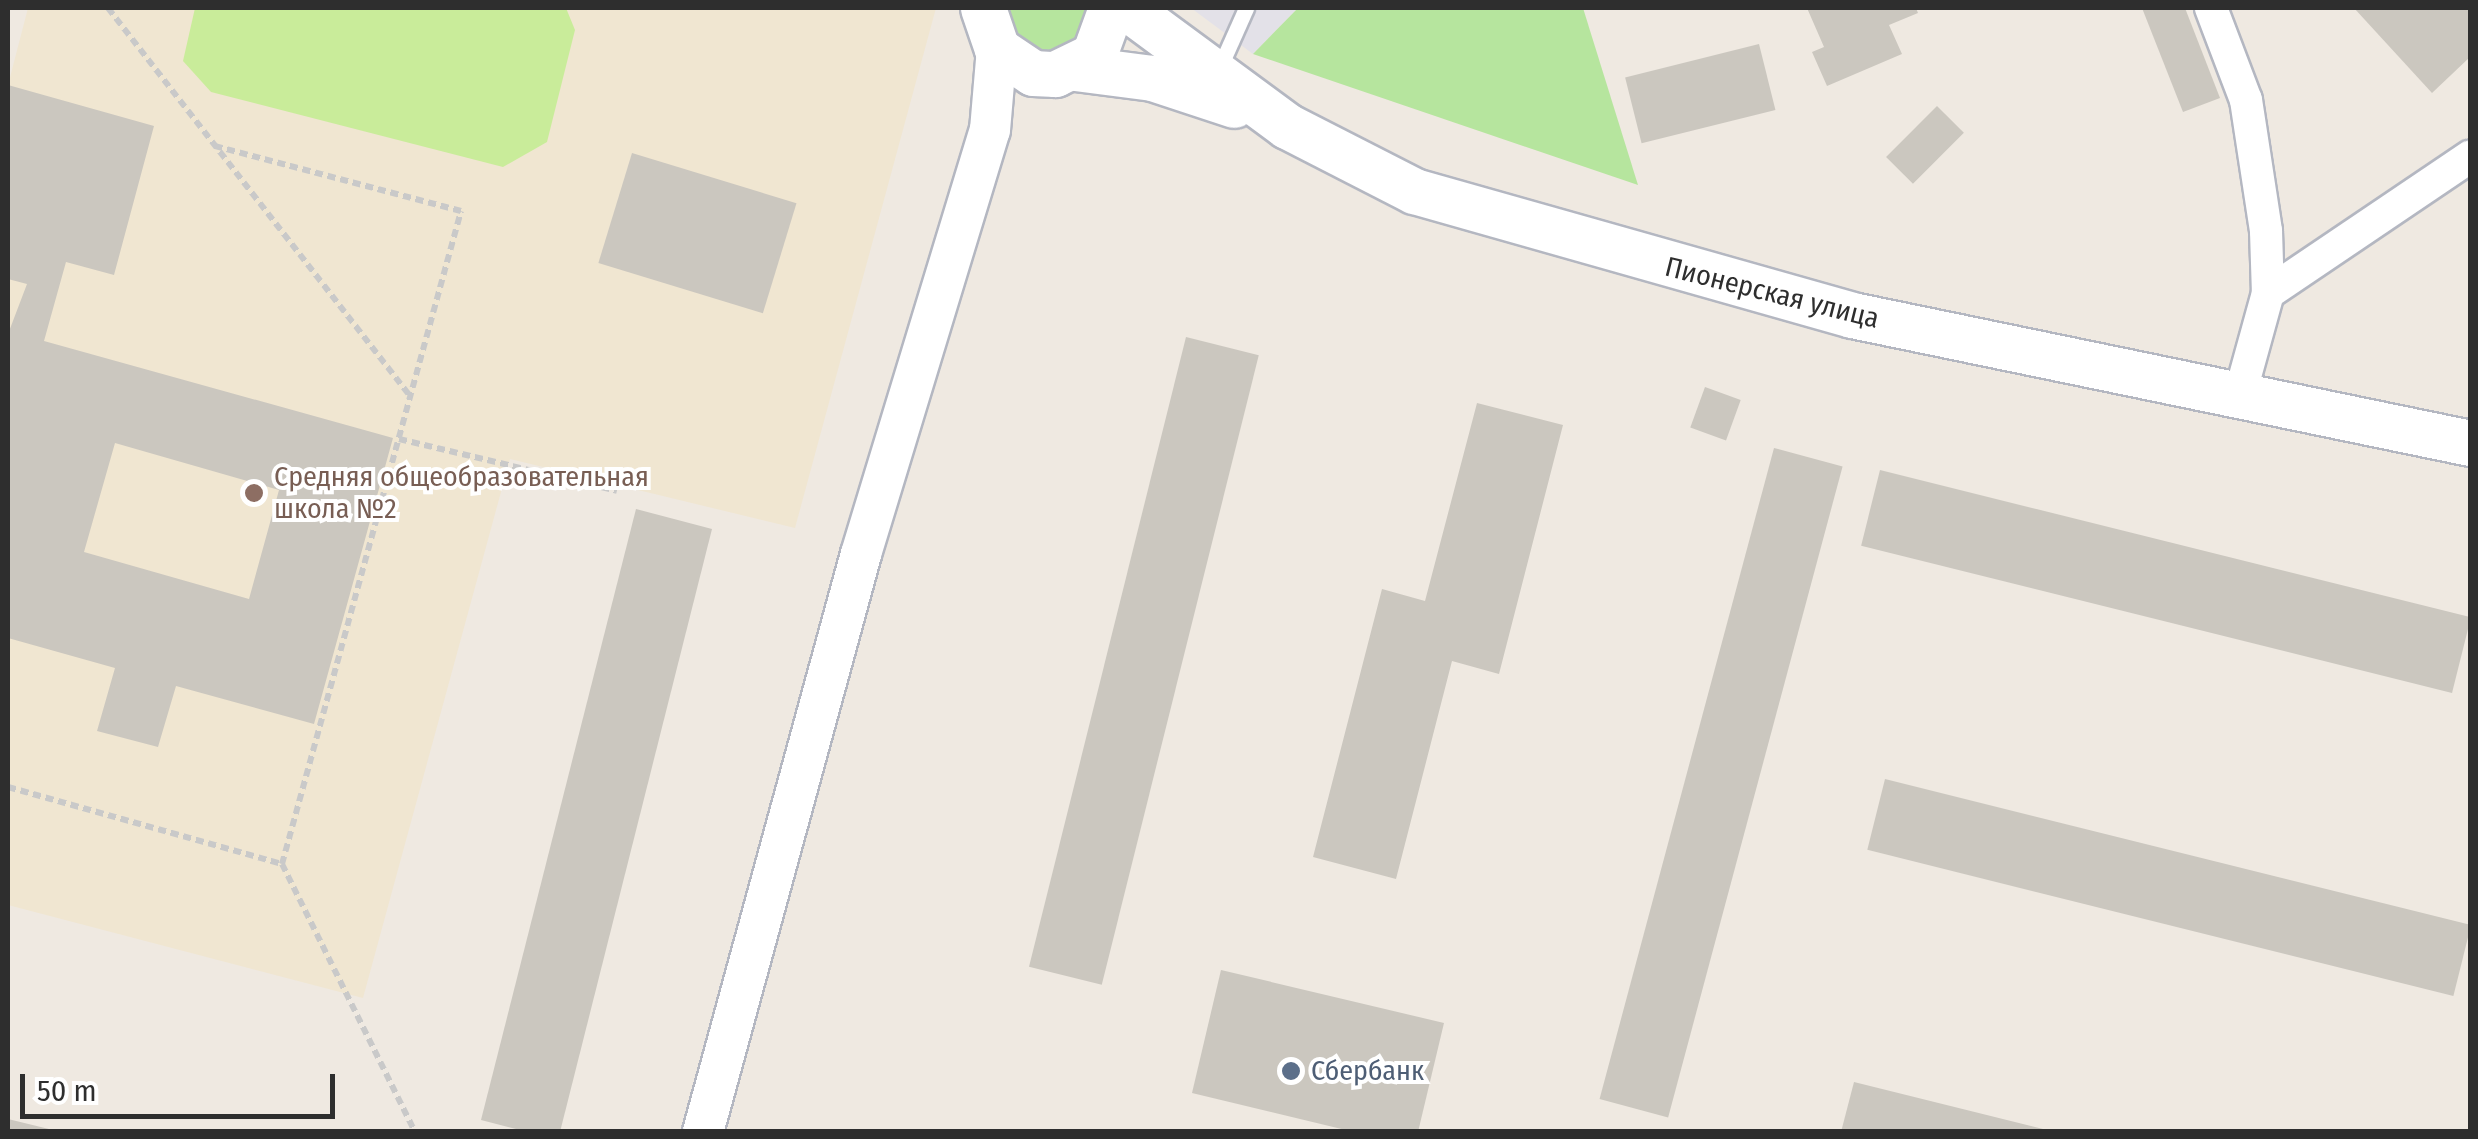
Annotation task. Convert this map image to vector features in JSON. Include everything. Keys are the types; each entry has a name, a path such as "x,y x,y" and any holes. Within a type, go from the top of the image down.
{"main road":[{"path":"982,8 996,50 1033,73 1065,71 1152,78 1287,126"},
{"path":"1065,71 1106,38 1111,8"},
{"name":"Пионерская улица","path":"1127,8 1164,22 1217,75 1287,126 1414,191 1680,272 2470,443"}],"street":[{"path":"2211,8 2246,100 2268,293 2240,391"},
{"path":"704,1132 861,554 990,130 996,50"},
{"path":"990,130 1065,71"},
{"path":"2268,293 2470,157"}],"lane":[{"path":"1217,75 1246,8"}],"path":[{"path":"108,8 410,396"},
{"path":"211,145 461,211 282,864 414,1132"},
{"path":"399,439 617,491"},
{"path":"8,786 282,864"}],"shaded area":[{"name":"Средняя общеобразовательная школа №2","path":"28,8 936,8 795,528 510,459 363,998 8,905 8,85"},
{"path":"1191,8 1298,8 1253,54"}],"green space":[{"path":"195,8 566,8 575,30 547,142 503,167 211,92 183,61"},
{"path":"1005,8 1091,8 1083,35 1046,52 1011,30"},
{"path":"1298,8 1583,8 1638,185 1253,54"}],"building":[{"path":"1807,8 1916,8 1918,13 1889,25 1902,54 1827,86 1812,52 1824,47"},
{"path":"2142,8 2185,8 2220,98 2183,112"},
{"path":"2354,8 2470,8 2470,57 2432,93"},
{"path":"1759,44 1775,110 1642,143 1625,77"},
{"path":"8,85 154,126 114,275 66,262 44,341 393,438 314,724 176,686 158,747 97,731 115,668 8,638 8,334 27,284 8,279","holes":["115,443 279,490 249,599 84,552"]},
{"path":"1937,106 1964,133 1913,184 1886,157"},
{"path":"632,153 796,203 763,313 598,263"},
{"path":"1186,337 1259,355 1102,985 1029,967"},
{"path":"1705,387 1741,400 1726,440 1690,427"},
{"path":"1477,403 1563,425 1499,674 1452,661 1396,879 1313,857 1382,589 1425,601"},
{"path":"1774,448 1843,466 1668,1117 1600,1099"},
{"path":"1880,470 2470,617 2452,693 1861,546"},
{"path":"636,509 712,529 560,1132 528,1132 481,1120"},
{"path":"1885,779 2470,925 2453,996 1867,850"},
{"path":"1221,970 1444,1023 1418,1132 1354,1132 1192,1093"},
{"path":"1854,1082 2047,1130 1841,1132"},
{"path":"8,1119 53,1130 53,1132 8,1132"}],"place":[{"name":"Средняя общеобразовательная школа №2","path":"254,493"},
{"name":"Сбербанк","path":"1291,1071"}]}
